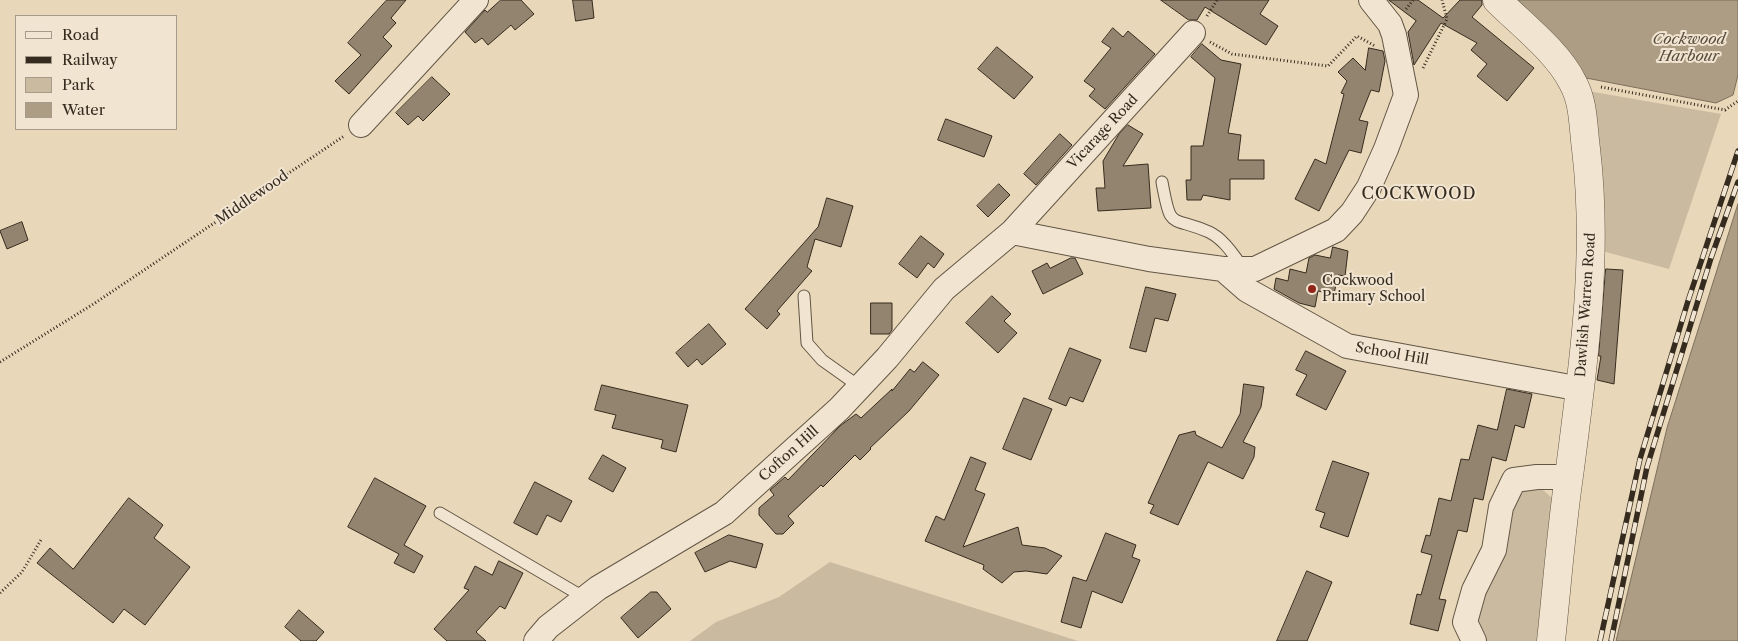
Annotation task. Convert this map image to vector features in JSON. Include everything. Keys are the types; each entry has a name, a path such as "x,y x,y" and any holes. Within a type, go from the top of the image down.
{"street":[{"path":"361,125 476,0"},
{"path":"1012,232 1149,258 1234,269 1254,268 1267,264 1336,230 1352,213 1369,187 1386,149 1406,95 1390,24 1371,0"},
{"name":"Dawlish Warren Road","path":"1497,0 1559,62 1573,82 1580,98 1592,197 1590,282 1581,389 1568,477 1551,641"},
{"name":"Vicarage Road","path":"1012,232 1193,33"},
{"name":"Cofton Hill","path":"536,641 548,627 598,588 724,513 839,409 944,289 1012,232"},
{"name":"School Hill","path":"1234,269 1247,290 1347,346 1581,389"},
{"path":"1474,641 1465,622 1474,590 1494,550 1501,506 1514,480 1537,477 1568,477"}],"lane":[{"path":"1162,182 1170,217 1178,223 1209,232 1218,238 1234,269"},
{"path":"804,296 807,343 822,360 860,387"},
{"path":"440,513 585,598"}],"path":[{"path":"1420,75 1447,19 1442,0"},
{"path":"1193,33 1232,54 1328,66 1357,36 1376,47 1385,48 1394,35"},
{"path":"1573,82 1725,110 1738,101"},
{"name":"Middlewood","path":"0,362 95,304 361,125"},
{"path":"0,593 22,572 41,540"}],"green space":[{"path":"1582,90 1721,114 1669,269 1602,251"},
{"path":"1538,486 1557,505 1540,641 1484,641 1474,621 1517,492"},
{"path":"830,562 1078,641 690,641 716,622 779,597"}],"water":[{"name":"Cockwood Harbour","path":"1512,0 1738,0 1738,75 1733,95 1716,103 1586,78"},
{"path":"1738,204 1738,641 1616,641 1667,428"}],"building":[{"path":"387,0 406,0 391,18 396,23 383,37 392,46 349,94 335,81 361,55 348,43"},
{"path":"501,0 521,0 534,14 515,30 511,25 488,45 482,38 475,43 465,32 485,10 487,12"},
{"path":"573,0 592,0 594,18 576,21"},
{"path":"1161,0 1269,0 1260,14 1278,26 1266,45 1205,7 1197,20 1189,20"},
{"path":"1389,0 1418,0 1443,18 1460,0 1482,0 1482,5 1472,17 1534,68 1507,101 1477,76 1487,64 1471,50 1477,43 1441,23 1414,65 1408,32 1416,21"},
{"path":"1113,28 1123,37 1128,31 1155,54 1105,109 1089,96 1095,89 1084,81 1111,48 1102,42"},
{"path":"1202,44 1221,60 1241,64 1228,133 1241,135 1238,160 1264,160 1264,179 1230,179 1230,200 1203,195 1201,200 1187,200 1186,180 1191,180 1191,146 1203,146 1215,78 1191,57"},
{"path":"997,47 1033,77 1014,99 978,69"},
{"path":"1369,48 1383,51 1385,61 1379,92 1371,90 1359,120 1368,122 1361,153 1349,150 1319,211 1295,199 1315,159 1326,164 1344,94 1341,93 1347,81 1338,72 1353,58 1365,70"},
{"path":"432,77 450,94 423,121 418,116 408,125 396,113"},
{"path":"946,119 992,136 984,157 938,140"},
{"path":"1128,125 1143,134 1123,166 1148,164 1151,208 1098,211 1096,188 1105,188 1103,161 1119,134"},
{"path":"1060,134 1072,145 1036,185 1024,174"},
{"path":"999,184 1010,195 988,217 977,206"},
{"path":"827,198 853,206 841,247 815,239 807,267 812,271 777,311 780,314 767,329 745,309 818,227"},
{"path":"22,222 28,240 7,249 0,231"},
{"path":"921,236 944,254 934,268 928,263 917,278 899,264"},
{"path":"1333,247 1348,251 1345,276 1338,275 1334,294 1318,291 1315,307 1299,303 1274,289 1276,278 1288,281 1290,269 1306,273 1309,258 1315,255 1330,258"},
{"path":"1075,258 1083,274 1043,294 1032,271 1047,263 1050,268"},
{"path":"1606,269 1623,270 1614,384 1597,380 1601,356 1599,356"},
{"path":"1146,287 1176,294 1168,321 1155,318 1146,352 1130,348"},
{"path":"992,296 1011,314 1004,321 1017,333 998,353 966,323"},
{"path":"871,303 892,303 892,330 889,334 871,334"},
{"path":"709,324 726,344 702,365 697,359 688,367 676,353"},
{"path":"1070,348 1101,360 1083,402 1070,397 1066,406 1049,399"},
{"path":"1306,351 1346,371 1326,410 1296,395 1307,375 1296,370"},
{"path":"923,362 939,375 909,411 860,460 855,455 823,487 821,485 788,516 794,523 783,534 776,534 759,515 759,508 774,495 770,490 785,477 788,480 840,426 856,414 861,418 892,389 892,391 910,369 914,372"},
{"path":"1244,384 1264,387 1261,407 1243,442 1255,447 1254,457 1243,479 1208,462 1178,525 1150,513 1154,505 1148,503 1179,435 1195,431 1196,435 1222,448 1240,414"},
{"path":"602,385 688,405 676,452 661,448 663,440 612,428 616,415 595,410"},
{"path":"1507,389 1532,394 1524,428 1515,425 1506,461 1492,457 1483,500 1474,498 1467,532 1458,530 1439,599 1446,600 1438,631 1410,624 1417,594 1421,595 1432,555 1421,552 1426,535 1430,536 1439,498 1451,501 1461,459 1469,460 1478,425 1497,430"},
{"path":"1024,398 1052,409 1031,460 1003,449"},
{"path":"603,455 626,468 613,492 589,479"},
{"path":"971,457 986,463 975,490 985,494 963,547 1018,527 1022,545 1045,548 1062,556 1047,574 1026,571 1014,572 1002,583 983,569 984,565 925,541 936,516 944,520"},
{"path":"1333,461 1369,473 1348,537 1320,527 1325,513 1316,510"},
{"path":"375,478 426,506 404,545 423,556 414,573 394,563 399,554 348,527"},
{"path":"535,482 572,501 561,522 547,515 537,535 514,523"},
{"path":"129,498 163,525 154,538 190,567 145,625 124,609 113,623 37,563 50,548 73,569"},
{"path":"1106,533 1136,545 1132,557 1140,560 1122,603 1092,591 1081,628 1061,622 1073,577 1086,581"},
{"path":"729,535 763,544 756,568 730,561 705,572 695,553"},
{"path":"499,561 523,573 505,609 500,606 476,632 486,641 447,641 434,629 469,590 464,588 475,566 492,575"},
{"path":"1307,571 1332,582 1307,641 1277,641"},
{"path":"651,592 657,592 671,609 638,638 621,618"},
{"path":"299,610 324,632 316,641 301,641 285,627"}],"railway":[{"path":"1600,641 1640,459 1688,301 1738,151"},
{"path":"1611,641 1647,467 1711,258 1738,182"}],"place":[{"name":"Cockwood Primary School","path":"1312,289"}],"district":[{"name":"COCKWOOD","path":"1419,194"}]}
